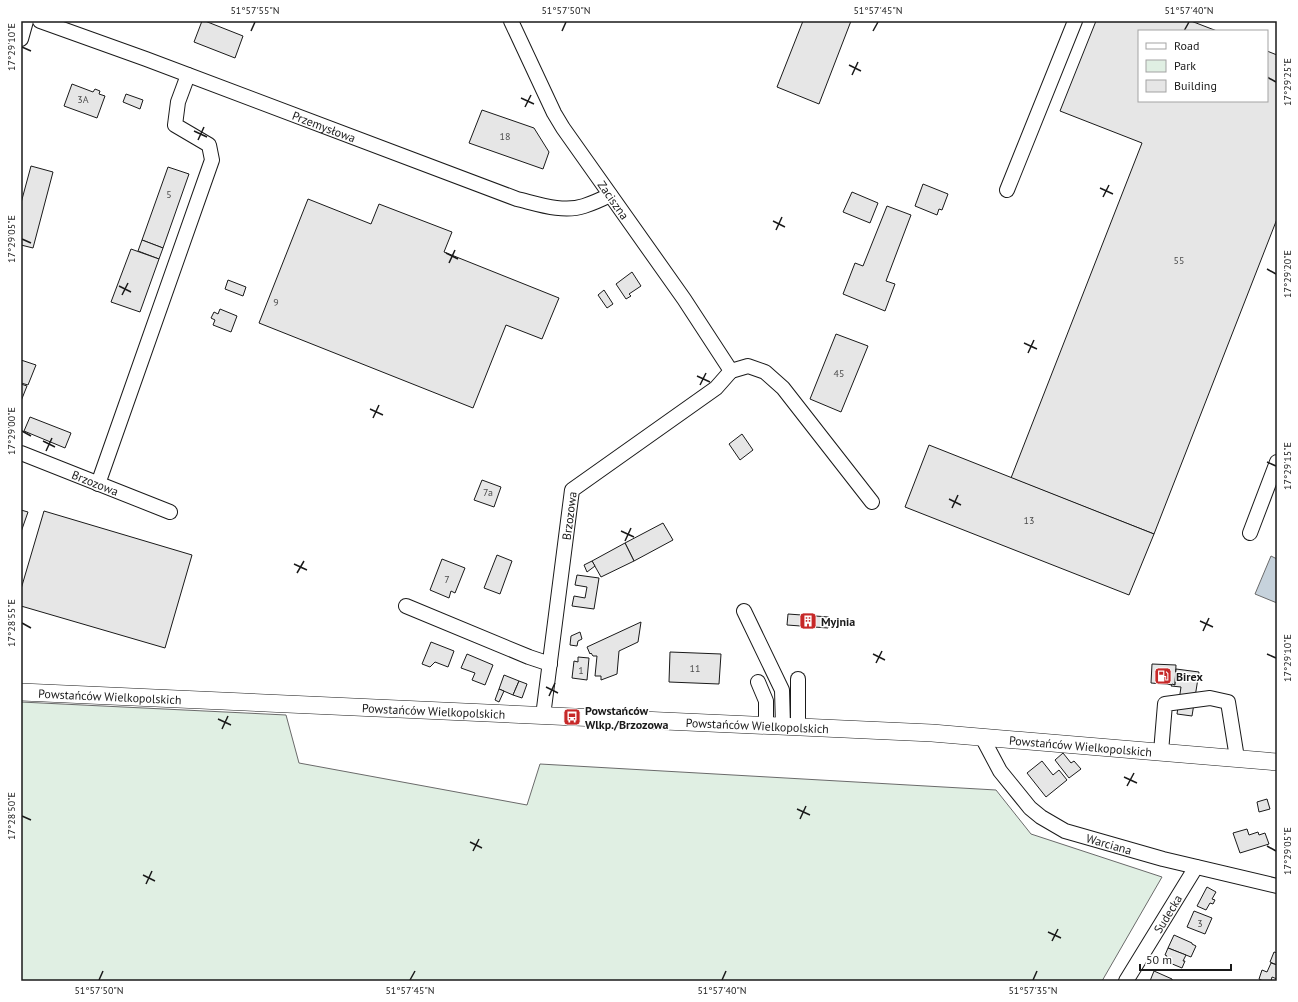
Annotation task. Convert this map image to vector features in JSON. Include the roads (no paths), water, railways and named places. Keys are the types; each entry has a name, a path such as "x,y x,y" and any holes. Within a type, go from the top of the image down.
{"main road":[{"name":"Powstańców Wielkopolskich","path":"21,692 932,733 1277,762"}],"street":[{"path":"21,39 26,21"},
{"name":"Przemysłowa","path":"40,21 517,199 563,208 583,206 610,196"},
{"name":"Zaciszna","path":"510,21 554,113 563,128 684,299 731,371"},
{"path":"1007,190 1074,21"},
{"path":"98,484 212,160 209,145 175,125 178,102 188,75"},
{"path":"731,371 748,366 765,372 783,388 872,502"},
{"name":"Brzozowa","path":"543,716 572,490 716,388 731,371"},
{"name":"Brzozowa","path":"21,453 170,512"},
{"path":"1250,533 1277,462"},
{"path":"406,606 529,657 550,664"},
{"path":"744,611 782,690 790,727"},
{"path":"790,727 798,679"},
{"path":"758,682 766,700 766,725"},
{"path":"1161,752 1165,704 1210,698 1228,702 1237,758"},
{"name":"Warciana","path":"982,737 1000,771 1030,808 1064,831 1163,859 1277,886"},
{"name":"Sudecka","path":"1126,981 1196,867"}],"place":[{"name":"Myjnia","path":"808,621"},
{"name":"Birex","path":"1163,676"},
{"name":"Powstańców Wlkp./Brzozowa","path":"572,717"}]}
